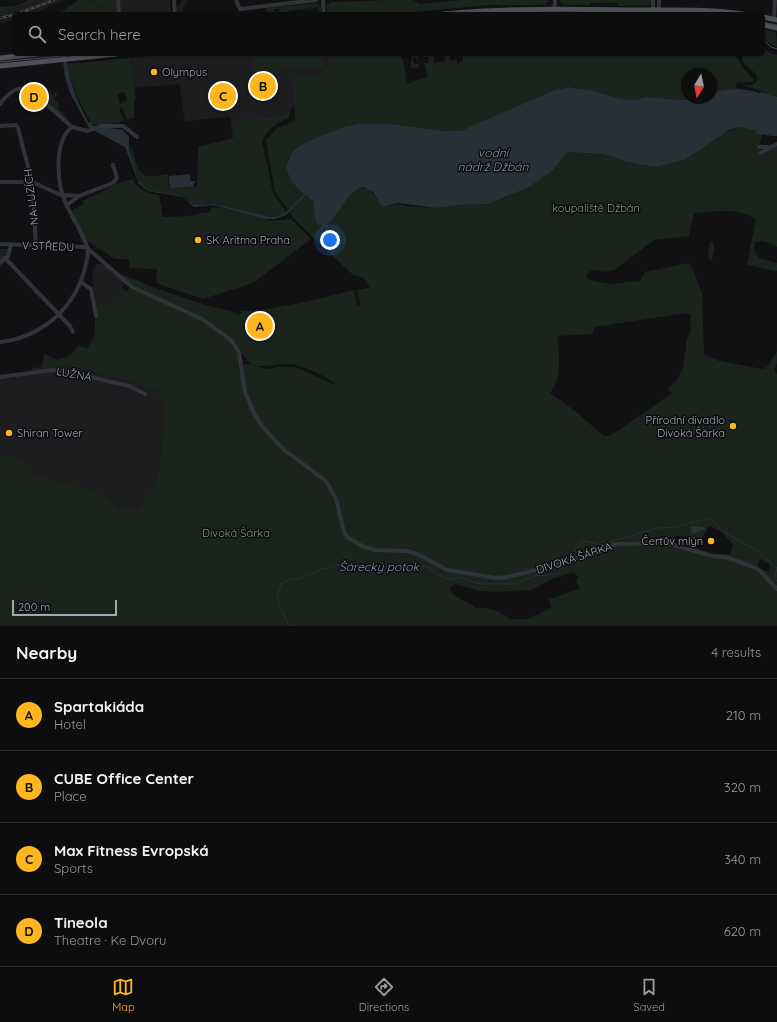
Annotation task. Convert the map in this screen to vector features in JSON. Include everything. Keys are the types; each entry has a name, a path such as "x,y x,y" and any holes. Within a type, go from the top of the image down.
{"main road":[{"path":"472,12 502,10 554,12 722,12"},
{"path":"765,17 776,19"},
{"path":"765,25 777,28"},
{"path":"0,58 18,56"},
{"path":"0,66 97,56"}],"street":[{"path":"118,0 119,12"},
{"path":"174,0 175,12"},
{"path":"236,0 240,9 316,0"},
{"path":"322,0 324,12"},
{"path":"554,12 555,0"},
{"path":"653,0 653,12"},
{"path":"659,0 659,12"},
{"path":"775,0 776,19"},
{"path":"0,104 9,92 14,90 26,89 33,93"},
{"path":"38,97 72,127 89,131 100,126 123,126 134,133 137,137"},
{"name":"NA LUZÍCH","path":"0,126 17,126 32,182 36,245"},
{"path":"0,342 14,340 48,325 59,315 70,301 81,282 88,255 86,247 67,205 59,170 60,146 63,136 72,127"},
{"path":"760,153 777,144"},
{"path":"759,147 769,147"},
{"path":"67,205 79,196 116,180 117,176 114,165"},
{"path":"0,182 32,182 64,196 79,196"},
{"name":"V STŘEDU","path":"0,244 86,247"},
{"name":"V STŘEDU","path":"6,259 10,253 10,245"},
{"name":"DIVOKÁ ŠÁRKA","path":"86,247 132,287 202,320 231,340 238,352 245,392 261,425 283,449 326,482 336,499 344,532 354,542 375,550 408,551 419,555 447,570 496,578 507,577 565,562 592,550 617,544 666,543 712,556 725,557 759,570 777,589"},
{"path":"0,263 6,259 69,325 73,332"},
{"path":"81,282 91,289 96,316"},
{"name":"LUŽNÁ","path":"0,377 53,370 78,374 129,386 145,394"}],"shaded area":[{"path":"42,0 64,0 37,12 12,12 12,20 0,23 0,13"},
{"path":"116,0 170,0 171,12 117,12"},
{"path":"182,0 188,0 182,9 185,12 178,12 176,10"},
{"path":"41,56 61,56 0,63 0,60"},
{"path":"150,56 329,56 330,63 327,70 322,74 294,78 295,105 287,115 231,120 230,117 185,121 179,84 134,88 131,58"},
{"path":"96,264 103,264 125,284 122,287 127,291 117,302 95,306 92,273"},
{"path":"76,368 140,384 156,390 162,398 164,405 164,420 159,471 151,494 147,494 137,510 120,510 108,497 72,484 31,474 24,466 10,456 0,454 0,375 32,371 73,372"}],"green space":[{"path":"28,0 42,0 0,13 0,7 18,5"},
{"path":"79,0 116,0 117,12 61,12"},
{"path":"413,0 420,4 460,0 549,0 545,5 488,5 416,12 327,12 327,5 331,2"},
{"path":"559,0 651,0 651,5 619,6 618,3 590,3 590,5 564,5"},
{"path":"318,3 321,7 321,12 319,12 318,7 289,12 280,12 279,9 274,9 274,12 266,12 266,8"},
{"path":"765,29 776,32 777,47 771,44 765,37"},
{"path":"765,49 770,53 777,55 777,97 740,84 751,85 756,82 757,78 756,74 746,66 742,59 743,56 765,56"},
{"path":"252,56 322,56 323,66 254,74"},
{"path":"329,56 401,56 407,84 428,77 424,63 429,63 428,57 423,56 434,56 434,62 445,61 444,56 449,56 451,61 457,60 457,64 463,61 462,56 736,56 741,65 754,80 753,82 736,83 737,89 717,93 717,68 681,68 681,100 647,97 636,100 621,99 594,91 569,87 552,91 460,131 443,131 392,124 357,124 345,126 306,142 288,158 287,171 304,194 288,210 275,192 266,140 277,128 295,121 293,77 319,74 327,68"},
{"path":"410,56 418,56 418,58 413,58 414,64 419,64 419,67 411,69 412,57"},
{"path":"131,58 136,100 134,100 134,117 127,120 122,107 119,109 124,121 118,123 93,125 77,96 67,64","holes":["122,92 125,93 127,100 120,104 117,95"]},
{"path":"48,91 53,95 56,91 57,95 54,99 60,106 58,109 68,118 67,120 50,110 38,99 44,92 46,94"},
{"path":"291,110 289,118 273,126 262,141 273,193 286,212 278,216 260,216 213,204 194,205 185,197 148,190 140,183 132,163 129,144 131,146 138,169 141,173 149,176 168,174 169,188 197,187 198,147 233,138 231,120 286,115"},
{"name":"Divoká Šárka","path":"739,127 748,127 763,134 759,144 760,152 777,146 777,247 767,242 758,241 755,242 754,250 759,258 777,263 777,271 747,265 756,219 741,213 718,211 694,213 689,236 654,240 614,270 605,272 597,270 590,271 586,276 589,280 610,284 640,281 645,272 689,263 702,293 704,354 719,361 763,369 768,366 777,351 777,363 774,371 777,374 777,626 0,626 0,454 22,459 24,466 31,474 72,484 108,497 120,510 137,510 144,501 147,493 151,494 159,471 164,405 156,390 140,384 76,368 73,372 32,371 32,368 42,367 44,354 58,360 70,355 78,346 88,348 95,333 95,306 117,302 130,288 197,318 221,333 234,347 242,366 246,364 268,369 278,367 295,367 336,385 308,369 296,365 286,364 260,366 250,364 234,342 201,318 133,286 123,277 124,275 145,284 209,306 228,310 238,315 242,314 241,311 270,309 354,290 357,305 360,306 360,300 356,290 370,289 366,281 360,276 353,275 297,222 289,212 306,195 312,199 314,205 336,214 349,195 358,189 363,188 369,189 377,199 387,206 402,204 405,206 437,208 457,205 487,204 507,197 553,170 567,152 601,154 614,157 625,162 655,167 685,160 720,135","holes":["679,314 690,314 691,329 687,339 683,368 676,381 668,388 668,391 673,393 610,436 604,436 575,411 550,393 557,380 559,366 557,336 592,334 595,327","709,526 722,532 733,545 730,554 714,555 696,548 665,544 665,539 678,536 702,538","760,559 769,564 769,572 759,568 757,563","574,572 579,578 576,580 580,589 549,599 551,608 528,619 509,619 500,612 485,608 475,608 469,603 455,596 450,589 452,585 455,584 480,591 497,592 532,590 552,579"]},
{"name":"SK Aritma Praha","path":"133,179 137,186 143,190 159,195 163,217 191,216 199,213 210,212 211,208 218,207 273,221 291,219 311,239 253,283 203,299 156,283 157,269 129,268 129,259 115,259 87,241 72,210 84,204 82,201 117,183"},
{"path":"710,242 713,242 715,249 711,261 708,257"},
{"path":"0,249 8,249 9,252 0,262"}],"water":[{"name":"vodní nádrž Džbán","path":"62,56 66,56 74,89 88,122 91,122 93,126 123,130 129,137 129,149 138,180 148,190 182,196 194,205 214,204 271,217 278,216 286,212 304,194 292,182 287,171 287,163 293,151 306,142 345,126 357,124 392,124 443,131 460,131 552,91 569,87 594,91 621,99 636,100 647,97 681,100 681,104 717,104 717,92 729,90 761,92 777,97 777,136 757,134 755,130 739,127 729,130 685,160 655,167 625,162 614,157 601,154 567,152 553,170 529,187 488,204 457,205 437,208 398,203 382,207 373,192 363,187 350,195 328,224 323,226 316,223 313,201 306,195 286,215 275,219 264,219 213,205 194,207 183,197 148,191 139,184 125,147 89,128 70,93 65,77"},
{"path":"190,174 190,181 195,181 193,187 170,188 169,176"},
{"path":"691,526 704,527 705,529 693,534 691,532"}],"waterway":[{"path":"86,12 101,0"},
{"name":"Šárecký potok","path":"567,560 576,548 584,541 600,545 658,528 675,527 710,518 722,531 758,551 777,568 774,579 777,581"},
{"name":"Šárecký potok","path":"289,626 277,599 281,584 291,579 299,579 322,569 331,568 336,565 344,564 364,567 421,566 449,579 460,577 481,584 516,584 534,576 558,574 566,563"}],"tram line":[{"path":"765,22 777,25"},
{"path":"765,41 771,47 777,49"},
{"path":"0,62 62,56"}],"railway":[{"path":"22,12 54,0"},
{"path":"0,18 12,15"}],"place":[{"name":"Olympus","path":"154,72"},
{"name":"CUBE Office Center","path":"263,86"},
{"name":"Max Fitness Evropská","path":"223,96"},
{"name":"Tineola","path":"34,97"},
{"name":"SK Aritma Praha","path":"198,240"},
{"name":"Spartakiáda","path":"260,326"},
{"name":"Přírodní divadlo Divoká Šárka","path":"733,426"},
{"name":"Shiran Tower","path":"9,433"},
{"name":"Čertův mlýn","path":"711,541"}],"park label":[{"name":"koupaliště Džbán","path":"596,208"}]}
